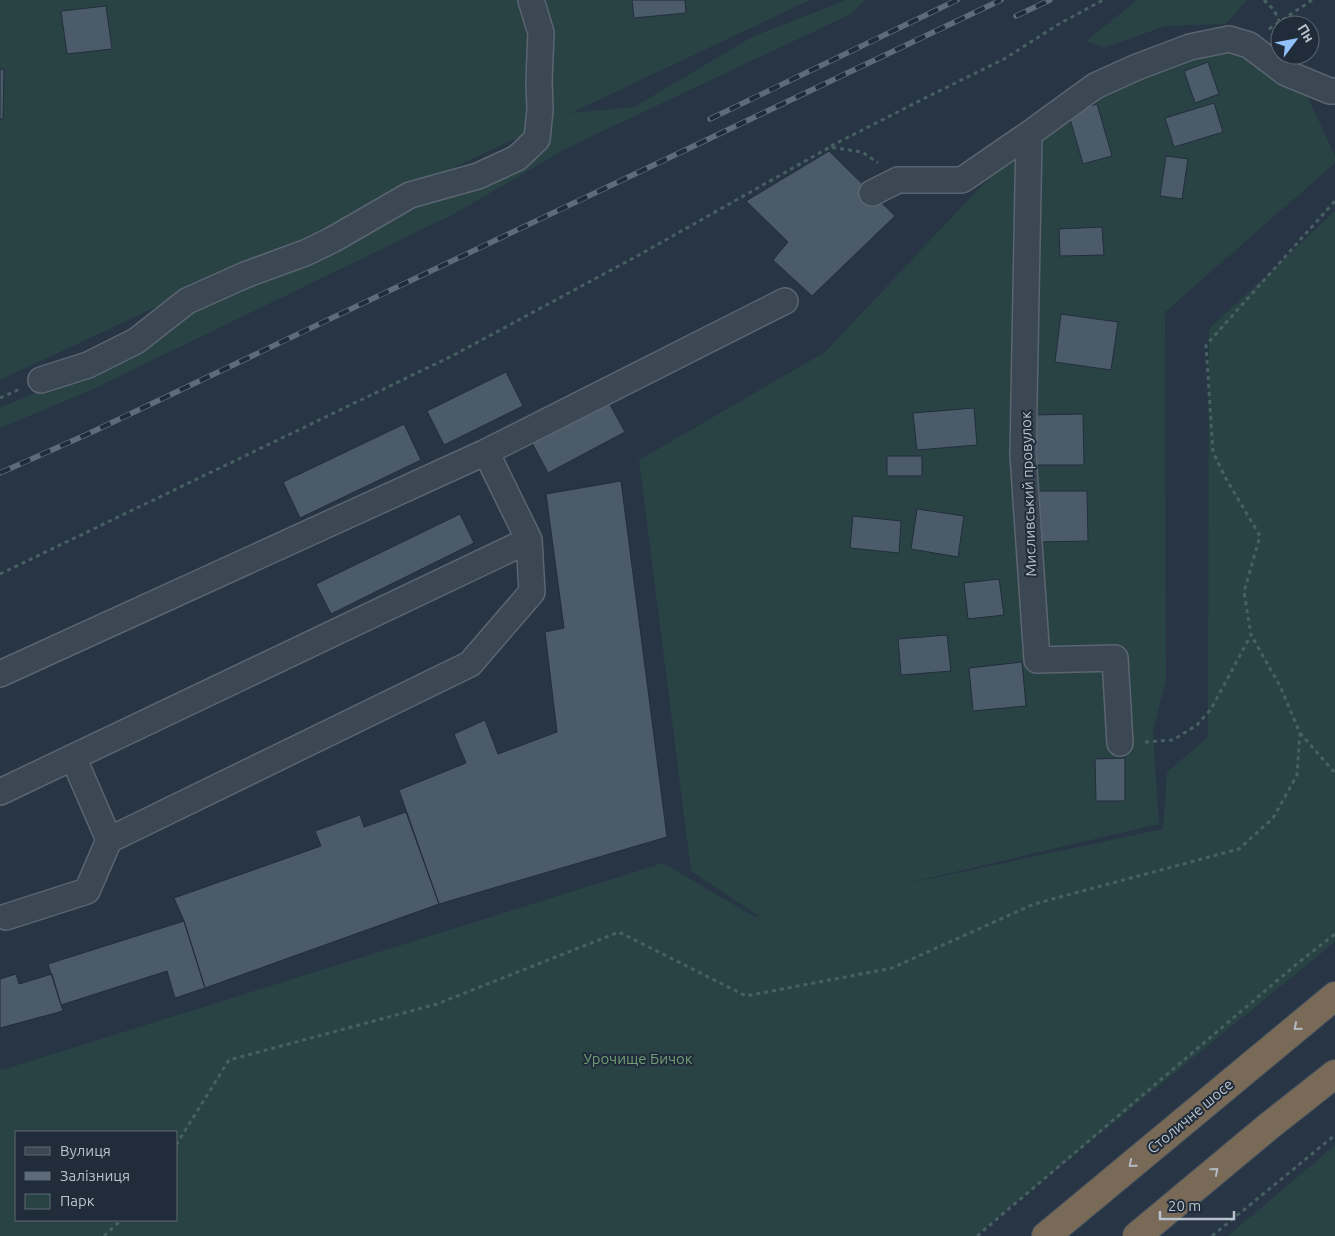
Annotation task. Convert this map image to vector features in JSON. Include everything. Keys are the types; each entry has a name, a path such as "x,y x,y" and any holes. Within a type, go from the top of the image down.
{"highway":[{"name":"Столичне шосе","path":"1046,1236 1335,996"},
{"path":"1137,1236 1269,1126 1335,1074"}],"street":[{"path":"41,380 88,365 136,341 187,301 332,240 410,195 478,176 518,158 537,139 540,110 540,34 531,0"},
{"path":"872,193 898,180 962,180 1095,86 1137,67 1190,47 1229,40 1249,45 1286,73 1330,91 1335,91"},
{"name":"Мисливський провулок","path":"1029,134 1023,455 1037,660 1115,658 1120,743"},
{"path":"0,674 486,452 785,301"},
{"path":"6,917 87,891 109,840 470,664 532,592 529,540 486,452"},
{"path":"0,792 529,540"},
{"path":"73,757 109,840"}],"path":[{"path":"0,574 452,356 639,254 830,146 1004,59 1059,24 1103,0"},
{"path":"1264,0 1277,15"},
{"path":"1289,15 1312,0"},
{"path":"1249,45 1270,29"},
{"path":"830,146 862,152 877,162"},
{"path":"1335,201 1206,345 1213,452 1260,536 1244,592 1251,635 1280,686 1300,733 1335,773"},
{"path":"1120,743 1173,740 1196,725 1212,709 1251,635"},
{"path":"178,1142 229,1060 437,1004 619,932 746,996 892,968 1034,904 1239,849 1273,818 1297,775 1300,733"},
{"path":"977,1236 1298,962 1335,934"},
{"path":"1212,1236 1335,1135"},
{"path":"104,1236 120,1221"}],"green space":[{"path":"0,0 810,0 571,113 634,107 752,37 846,0 865,0 851,14 567,148 454,214 89,391 0,428 0,408 150,343 177,322 263,276 395,219 530,132 0,380"},
{"path":"1137,0 1247,0 1226,24 1165,26 1104,48 1086,41"},
{"name":"Урочище Бичок","path":"1236,47 1305,91 1335,156 1335,163 1165,312 1166,680 1153,731 1159,824 891,887 1163,829 1167,772 1208,737 1209,329 1335,211 1335,942 975,1236 0,1236 0,1069 2,1070 663,863 755,917 759,916 691,871 639,460 825,352 1064,98"},
{"path":"1335,1145 1335,1236 1228,1236"}],"building":[{"path":"632,0 685,0 686,13 634,18"},
{"path":"106,6 112,49 67,54 61,11"},
{"path":"1208,62 1219,94 1195,103 1184,71"},
{"path":"0,69 4,70 3,119 0,119"},
{"path":"1214,103 1223,132 1174,147 1165,118"},
{"path":"1097,104 1112,156 1083,164 1068,112"},
{"path":"829,151 895,216 812,296 773,260 788,242 746,201"},
{"path":"1166,156 1188,159 1182,199 1160,196"},
{"path":"1102,227 1104,255 1060,256 1059,229"},
{"path":"1061,314 1118,322 1111,370 1055,362"},
{"path":"506,372 523,406 444,445 427,411"},
{"path":"608,401 625,432 548,473 531,441"},
{"path":"974,408 977,445 917,450 913,413"},
{"path":"1083,414 1084,465 1035,465 1034,415"},
{"path":"404,424 421,460 300,518 283,482"},
{"path":"887,456 922,456 922,476 887,476"},
{"path":"621,481 667,837 439,904 399,790 466,763 454,734 485,720 498,754 557,732 545,632 564,628 546,494"},
{"path":"1039,491 1087,491 1088,541 1039,542"},
{"path":"917,509 964,516 958,557 911,549"},
{"path":"460,514 474,543 331,614 316,584"},
{"path":"853,516 901,521 899,553 850,548"},
{"path":"999,579 1004,615 968,619 964,583"},
{"path":"947,635 951,671 901,675 898,639"},
{"path":"1022,662 1026,706 973,711 969,668"},
{"path":"1125,758 1125,801 1096,801 1095,759"},
{"path":"406,812 439,904 205,988 184,921 174,898 321,846 315,831 360,815 364,827"},
{"path":"184,921 205,988 175,998 167,971 61,1005 48,964"},
{"path":"16,974 19,984 52,974 63,1011 0,1028 0,979"}],"railway":[{"path":"710,119 957,0"},
{"path":"0,473 90,433 1001,0"},
{"path":"1016,16 1050,0"}]}
